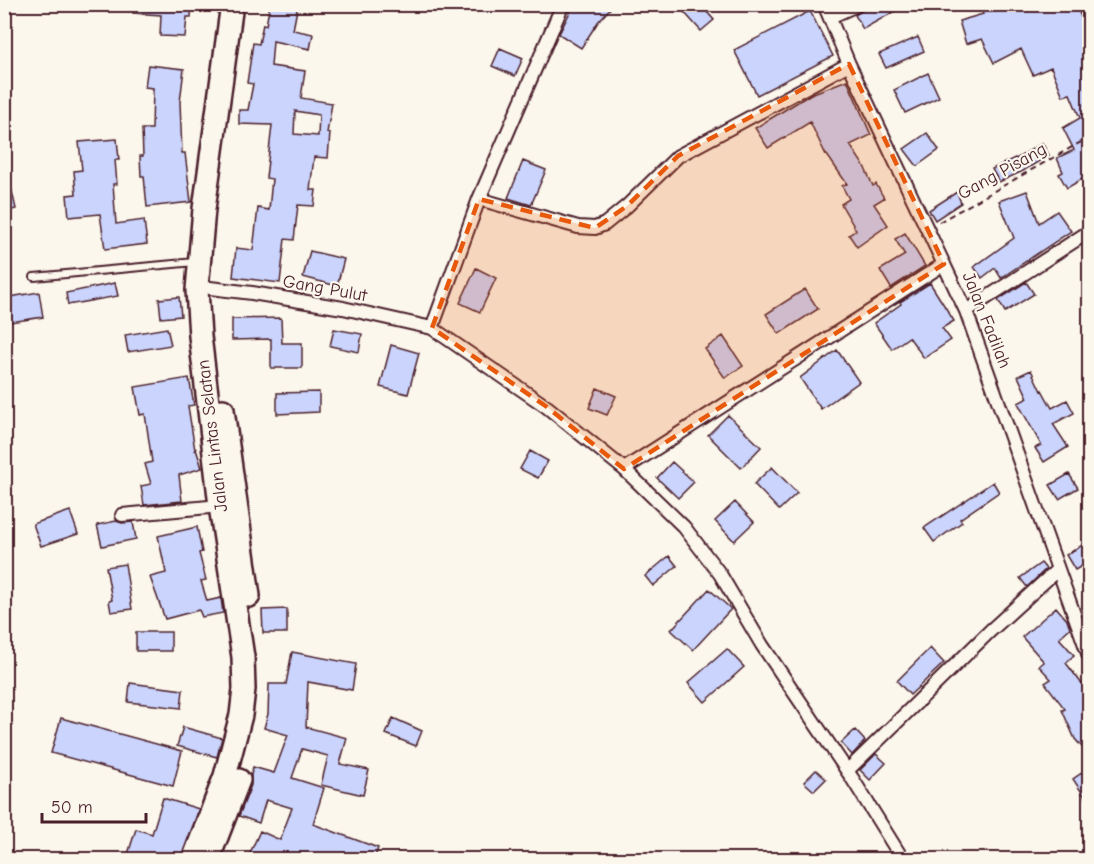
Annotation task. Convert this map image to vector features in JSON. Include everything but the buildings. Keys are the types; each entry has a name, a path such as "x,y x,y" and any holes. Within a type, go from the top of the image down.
{"highway":[{"name":"Jalan Lintas Selatan","path":"208,860 238,784 255,719 259,691 250,600 200,336 197,290 204,208 232,4"},
{"name":"Jalan Lintas Selatan","path":"193,860 225,776 241,715 244,689 243,657 220,506 210,288 216,208 244,4"}],"street":[{"path":"563,4 479,199 432,328 547,407 624,470 684,528 720,574 762,645 847,771 903,860"},
{"name":"Jalan Fadilah","path":"824,4 849,64 966,311 1089,659"},
{"path":"830,17 859,4"},
{"path":"1086,4 1089,12"},
{"path":"479,199 578,227 595,228 605,224 627,206 678,156 849,64"},
{"path":"966,311 1089,231"},
{"path":"624,470 944,264"},
{"name":"Gang Pulut","path":"210,288 332,306 432,328"},
{"path":"122,515 220,506"},
{"path":"847,771 990,631 1057,570"}],"lane":[{"path":"34,277 199,262"}],"path":[{"name":"Gang Pisang","path":"928,228 1089,137"}],"highlighted area":[{"path":"849,64 944,264 624,469 547,407 432,328 479,199 595,228 627,206 678,156"}]}
